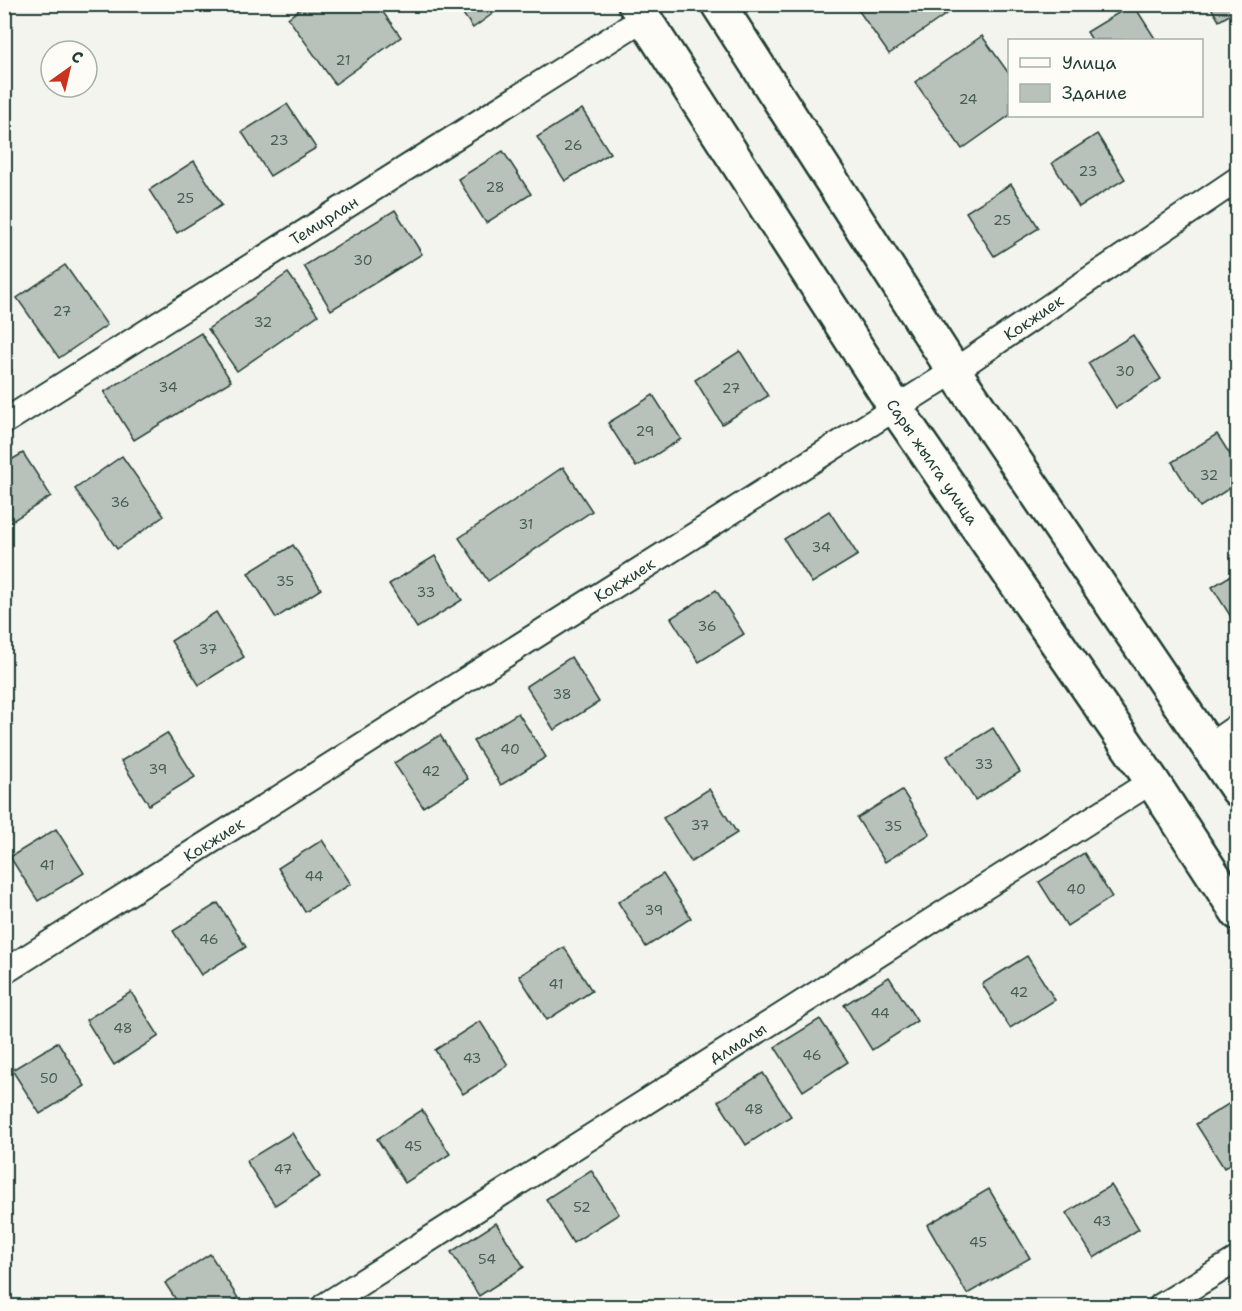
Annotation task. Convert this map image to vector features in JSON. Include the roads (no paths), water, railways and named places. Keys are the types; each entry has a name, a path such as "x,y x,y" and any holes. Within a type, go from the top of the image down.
{"street":[{"path":"718,4 954,371 1238,790"},
{"name":"Сары жылга улица","path":"639,11 895,407 1152,782 1238,914"},
{"name":"Темирлан","path":"4,422 639,11"},
{"name":"Кокжиек","path":"4,972 954,371 1238,179"},
{"path":"1209,746 1238,726"},
{"name":"Алмалы","path":"324,1306 1152,782"},
{"path":"1161,1306 1238,1259"}]}
